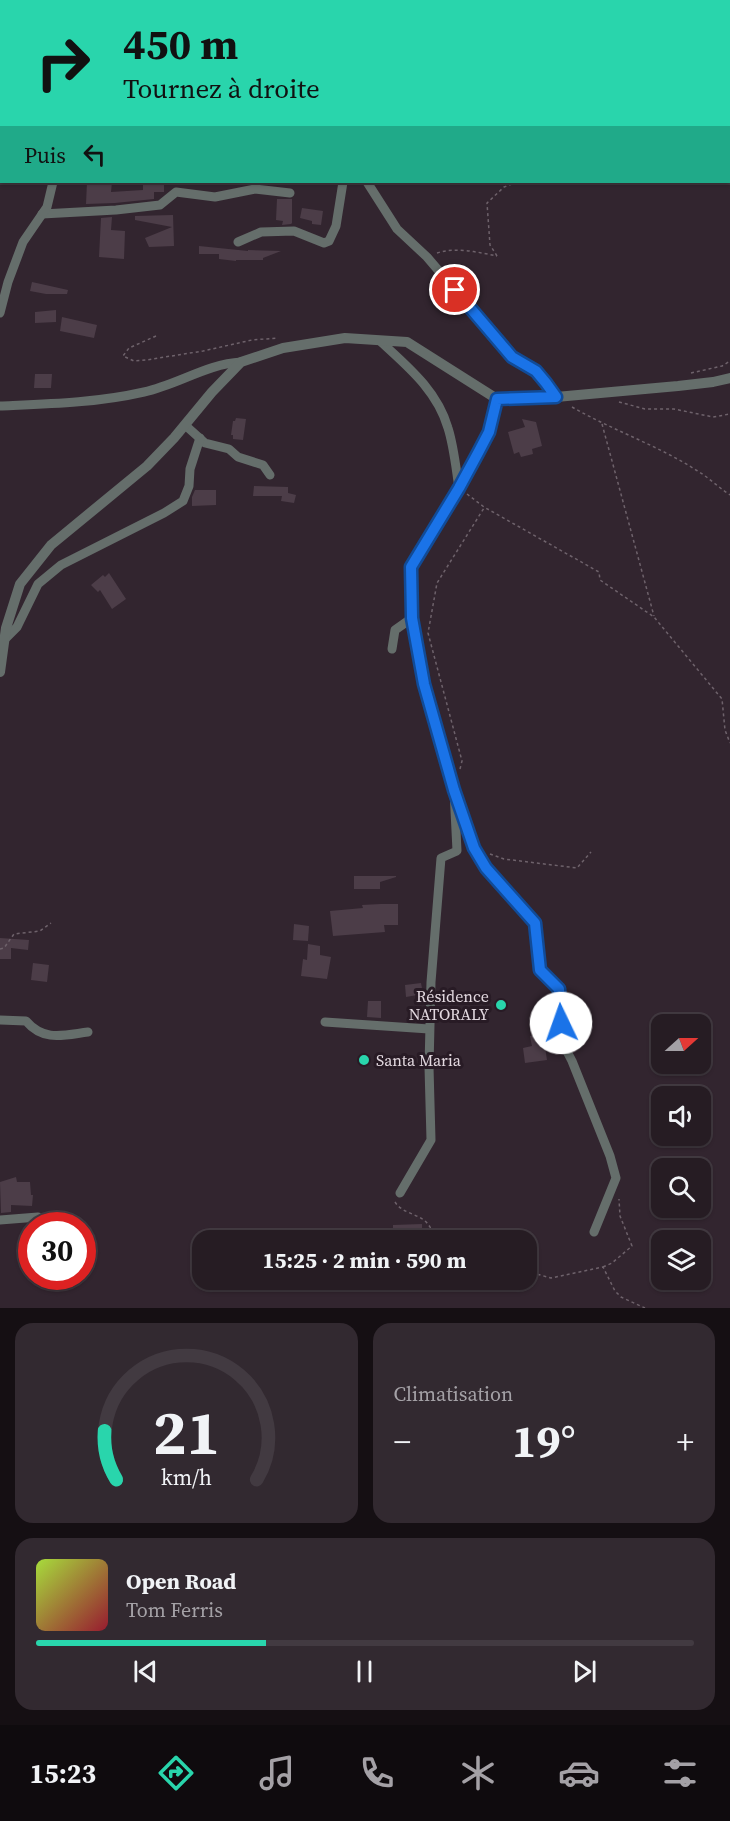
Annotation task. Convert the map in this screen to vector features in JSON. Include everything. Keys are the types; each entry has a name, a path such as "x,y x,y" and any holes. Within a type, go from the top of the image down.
{"street":[{"path":"0,313 8,282 23,242 47,207 53,183"},
{"path":"238,242 261,232 294,231 324,243 329,241 336,226 343,183"},
{"path":"368,183 397,229 427,257 512,357 536,371 556,397"},
{"path":"42,214 160,205 176,192 216,196 255,185 290,193"},
{"path":"0,406 60,404 146,392 226,363 241,362 283,348 345,338 407,342 497,399 556,397 678,386 730,378"},
{"path":"380,341 419,377 437,401 448,428 459,488"},
{"path":"0,672 5,639 20,584 51,545 147,466 241,362"},
{"path":"497,399 489,432 459,488 411,567 412,618 424,684 454,790 474,848 486,868 535,923 540,970 559,989 561,1040 572,1061 610,1156 616,1178 594,1232"},
{"path":"185,425 205,443 229,449 237,458 263,465 270,475"},
{"path":"5,639 17,627 38,584 61,565 164,513 183,501 189,486 190,469 200,438"},
{"path":"392,649 395,630 412,618"},
{"path":"400,1193 431,1140 430,982 441,858 457,851 454,790"},
{"path":"0,1020 26,1021 41,1034 54,1036 88,1032"},
{"path":"325,1022 429,1029"},
{"path":"0,1220 18,1219"}],"path":[{"path":"427,257 445,250 496,256 490,245 487,203 504,187 514,183"},
{"path":"156,336 129,348 123,356 134,361 146,360 252,340 286,337"},
{"path":"678,386 693,372 722,366 730,361"},
{"path":"556,397 601,423 640,439 696,470 730,495"},
{"path":"615,401 645,409 674,409 713,417 730,414"},
{"path":"601,423 654,616"},
{"path":"459,488 484,507 599,572 600,580 654,616 722,699 725,730 730,743"},
{"path":"459,770 462,761 428,633 437,583 484,507"},
{"path":"474,848 504,859 577,868 591,852"},
{"path":"0,949 4,948 14,934 40,931 51,923"},
{"path":"400,1193 395,1201 396,1205 418,1216 431,1230"},
{"path":"537,1274 551,1278 603,1267 612,1263 632,1246 620,1215 618,1197"},
{"path":"603,1267 615,1291 621,1297 645,1308"}],"building":[{"path":"87,183 112,183 111,192 143,190 143,183 164,183 164,192 154,192 154,199 86,204"},
{"path":"277,199 292,199 291,224 282,225 283,221 276,220"},
{"path":"302,208 323,211 321,225 312,224 312,221 300,218"},
{"path":"173,215 174,246 149,247 145,238 172,227 135,220 135,216"},
{"path":"112,217 111,230 125,231 124,259 99,257 101,218"},
{"path":"199,246 248,251 281,251 263,260 236,261 219,259 219,254 199,254"},
{"path":"32,282 68,290 67,294 30,291"},
{"path":"56,310 56,322 35,323 35,312"},
{"path":"62,317 97,325 94,338 60,331"},
{"path":"35,374 52,374 51,388 34,388"},
{"path":"236,418 246,419 243,440 233,439 231,435 233,421"},
{"path":"522,419 536,422 542,446 532,449 533,454 521,457 519,452 514,454 508,432 525,427"},
{"path":"254,486 288,487 288,493 296,495 294,503 281,501 282,496 253,496"},
{"path":"195,490 216,490 216,505 192,506"},
{"path":"109,573 126,599 112,609 100,590 98,592 91,585"},
{"path":"354,876 396,877 380,882 380,889 354,889"},
{"path":"398,904 398,925 384,925 385,932 333,936 330,911"},
{"path":"294,924 309,926 308,941 293,940"},
{"path":"0,938 29,940 28,950 11,948 11,959 0,959"},
{"path":"308,944 320,946 320,955 331,957 327,979 301,976 303,959 307,960"},
{"path":"33,963 49,965 47,982 31,980"},
{"path":"421,983 423,994 406,997 405,985"},
{"path":"368,1001 381,1001 381,1018 367,1017"},
{"path":"543,1034 547,1060 525,1063 523,1048 532,1046 530,1036"},
{"path":"16,1177 17,1182 30,1182 31,1195 33,1195 32,1206 11,1205 11,1212 1,1213 0,1182"},
{"path":"422,1224 422,1230 398,1230 393,1229 393,1225"}],"place":[{"name":"Résidence NATORALY","path":"501,1005"},
{"name":"Santa Maria","path":"364,1060"}],"route":[{"path":"455,290 512,357 536,371 556,397 497,399 489,432 459,488 411,567 412,618 424,684 454,790 474,848 486,868 535,923 540,970 559,989 561,1023"}]}
